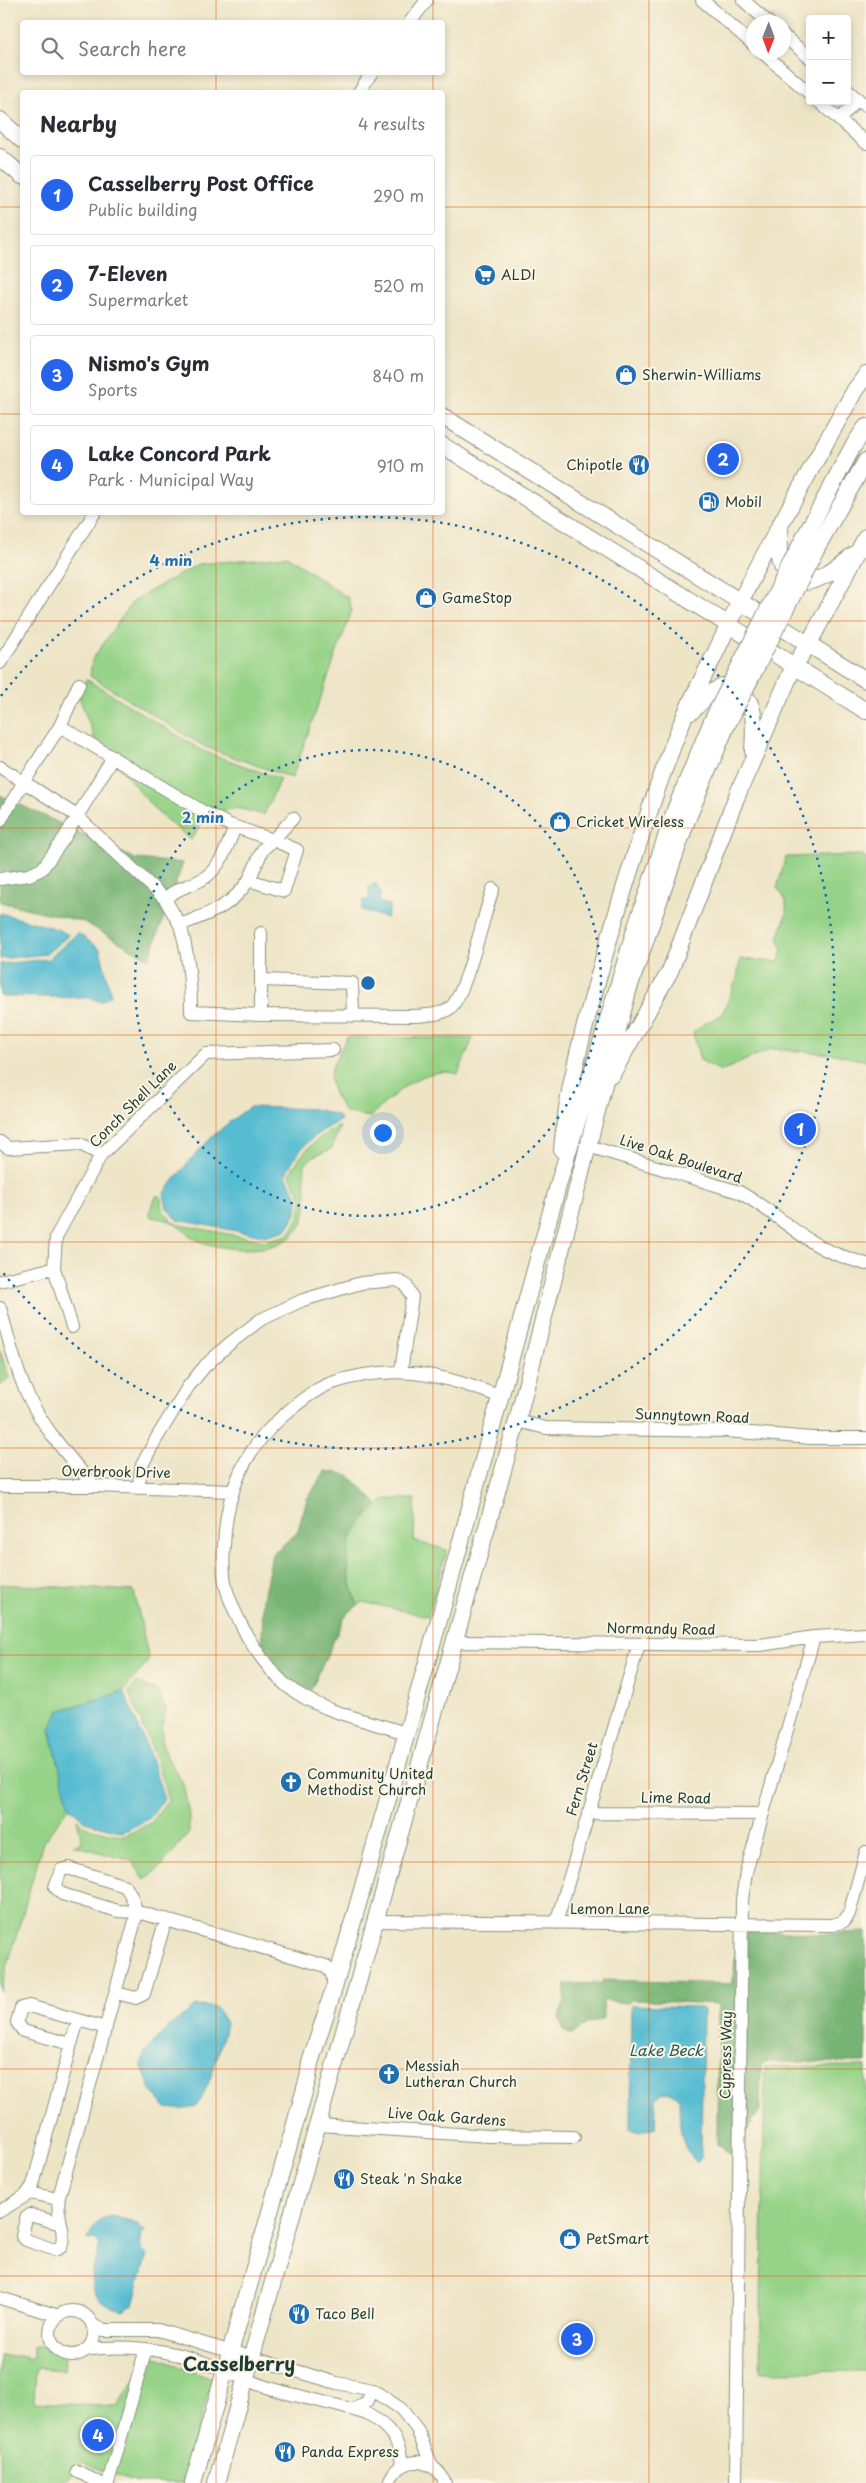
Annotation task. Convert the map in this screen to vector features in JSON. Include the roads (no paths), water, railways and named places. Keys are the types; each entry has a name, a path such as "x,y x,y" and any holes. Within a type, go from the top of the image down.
{"main road":[{"path":"0,120 20,138"},
{"path":"0,138 20,138"},
{"path":"2,159 20,157"},
{"path":"2,159 20,174"},
{"path":"559,1182 564,1126 576,1060 632,863 682,723 728,624 782,520 855,390 866,376"},
{"path":"445,418 866,680"},
{"path":"194,2483 308,2078 310,2063 334,1988 405,1733 447,1592 559,1182 635,930 675,810 811,542 852,448 866,427"},
{"path":"445,447 866,711"},
{"path":"811,542 866,461"},
{"path":"782,520 778,559 785,575 792,580 815,579 826,574 858,552"},
{"path":"602,1091 670,971 752,760 794,666 808,645 866,537"},
{"path":"682,723 709,694 723,686 738,689 749,700 752,713 754,734 752,760"},
{"path":"216,2483 517,1421 628,991 719,724"},
{"path":"508,1372 509,1403 511,1413 517,1421"},
{"path":"447,1592 450,1630 454,1642"},
{"path":"405,1733 413,1752 417,1774"},
{"path":"375,1921 371,1898 383,1852 382,1818"},
{"path":"346,2027 344,2001 359,1949 356,1935 350,1931"},
{"path":"308,2078 310,2104 318,2125"}],"street":[{"path":"412,20 427,0"},
{"path":"702,0 746,38"},
{"path":"743,0 760,15"},
{"path":"791,42 806,55"},
{"path":"772,60 806,86"},
{"path":"360,90 370,75"},
{"path":"839,120 862,102 851,93"},
{"path":"822,105 866,143"},
{"path":"0,663 93,515"},
{"path":"0,822 60,726 79,684"},
{"path":"60,726 202,811 235,827 297,850 284,891 249,880"},
{"path":"0,879 29,876 42,869 78,816 113,757"},
{"path":"0,767 78,816 165,899 180,925 187,949 191,1012 261,1015 417,1016 437,1014 450,1009 456,1000 467,994 466,979 459,972 462,961 475,950 493,889"},
{"path":"180,925 226,906 239,894 249,880 263,849 293,818"},
{"path":"165,899 178,889 210,875 226,848 235,827"},
{"path":"261,933 261,1015"},
{"path":"261,980 352,983 353,1016"},
{"name":"Conch Shell Lane","path":"72,1327 54,1268 56,1237 101,1155 206,1054 333,1050"},
{"path":"0,1142 8,1148 80,1144 101,1155"},
{"name":"Live Oak Boulevard","path":"588,1146 739,1192 760,1204 813,1243 841,1257 866,1264"},
{"path":"0,1281 54,1268"},
{"path":"138,1488 142,1466 156,1439 188,1387 205,1366 260,1320 303,1300 361,1283 397,1280 406,1285 412,1297 401,1371"},
{"path":"0,1308 24,1388 33,1405 66,1454 94,1486"},
{"path":"405,1733 323,1706 303,1696 280,1680 258,1654 235,1612 226,1586 223,1557 225,1524 232,1491 238,1474 270,1428 296,1405 330,1383 368,1374 401,1371 440,1377 501,1397"},
{"name":"Sunnytown Road","path":"517,1421 546,1428 726,1431 812,1438 866,1438"},
{"name":"Overbrook Drive","path":"0,1486 94,1486 232,1491"},
{"name":"Normandy Road","path":"454,1642 760,1645 814,1637 866,1634"},
{"name":"Cypress Way","path":"736,2483 742,1900 746,1872 814,1637"},
{"name":"Fern Street","path":"556,1923 639,1644"},
{"name":"Lime Road","path":"588,1812 763,1814"},
{"name":"Lemon Lane","path":"375,1921 833,1925 844,1921 849,1914 866,1852"},
{"path":"61,2224 58,2199 135,1924 136,1912 128,1889 123,1885 68,1868 62,1868 55,1887 62,1894 118,1911 136,1912 166,1919 327,1967 332,1974 334,1988"},
{"path":"116,1993 136,1998 144,1994 166,1919"},
{"path":"71,2044 21,2030 17,2020 20,2010 26,2006 106,2028"},
{"path":"27,2194 33,2185 78,2020"},
{"name":"Live Oak Gardens","path":"318,2125 489,2136 574,2137"},
{"path":"0,2211 27,2194 36,2192 58,2199"},
{"path":"0,2298 55,2320"},
{"path":"0,2306 46,2321 55,2320 68,2311 81,2313 92,2325 103,2330 158,2330 337,2383 373,2390 402,2410 417,2429 432,2466"},
{"path":"55,2320 50,2336 57,2349 71,2354 111,2346 146,2349 211,2365 246,2379 312,2400 367,2414 388,2429 401,2449 402,2466"},
{"path":"85,2350 92,2340 92,2325"},
{"path":"108,2483 146,2349"},
{"path":"353,2409 367,2402 373,2390"},
{"path":"389,2483 393,2475 402,2466 414,2462 432,2466 438,2470 445,2483"},
{"path":"78,2470 99,2483"}],"water":[{"path":"375,883 381,893 379,902 390,905 387,918 361,910 364,900 369,900 370,893 368,888"},
{"path":"0,913 57,929 69,935 46,954 0,959"},
{"path":"78,933 100,949 111,995 100,1002 91,998 0,996 0,964 48,959"},
{"path":"250,1107 315,1109 337,1115 341,1120 316,1135 302,1148 286,1173 298,1199 298,1204 296,1213 286,1230 264,1236 178,1220 167,1208 164,1194 203,1146"},
{"path":"124,1691 150,1755 164,1799 150,1818 123,1832 88,1823 69,1807 50,1729 59,1711"},
{"name":"Lake Beck","path":"631,2005 698,2007 703,2010 701,2156 696,2163 686,2148 681,2133 679,2098 671,2092 661,2093 656,2099 655,2128 639,2133 630,2130"},
{"path":"196,2006 216,2007 226,2023 219,2053 210,2079 197,2105 186,2109 166,2108 151,2090 141,2064 145,2052 168,2027"},
{"path":"111,2216 135,2222 145,2231 140,2243 142,2249 147,2254 133,2305 123,2311 101,2300 93,2286 92,2277 100,2245 95,2239 88,2240 91,2231 96,2225"}],"place":[{"name":"ALDI","path":"485,275"},
{"name":"Sherwin-Williams","path":"626,375"},
{"name":"7-Eleven","path":"723,459"},
{"name":"Chipotle","path":"639,465"},
{"name":"Mobil","path":"709,502"},
{"name":"GameStop","path":"426,598"},
{"name":"Cricket Wireless","path":"560,822"},
{"name":"Casselberry Post Office","path":"800,1129"},
{"name":"Community United Methodist Church","path":"291,1782"},
{"name":"Messiah Lutheran Church","path":"389,2074"},
{"name":"Steak 'n Shake","path":"344,2179"},
{"name":"PetSmart","path":"570,2239"},
{"name":"Taco Bell","path":"299,2314"},
{"name":"Nismo's Gym","path":"577,2339"},
{"name":"Lake Concord Park","path":"98,2435"},
{"name":"Panda Express","path":"285,2452"}],"district":[{"name":"Casselberry","path":"239,2364"}]}
